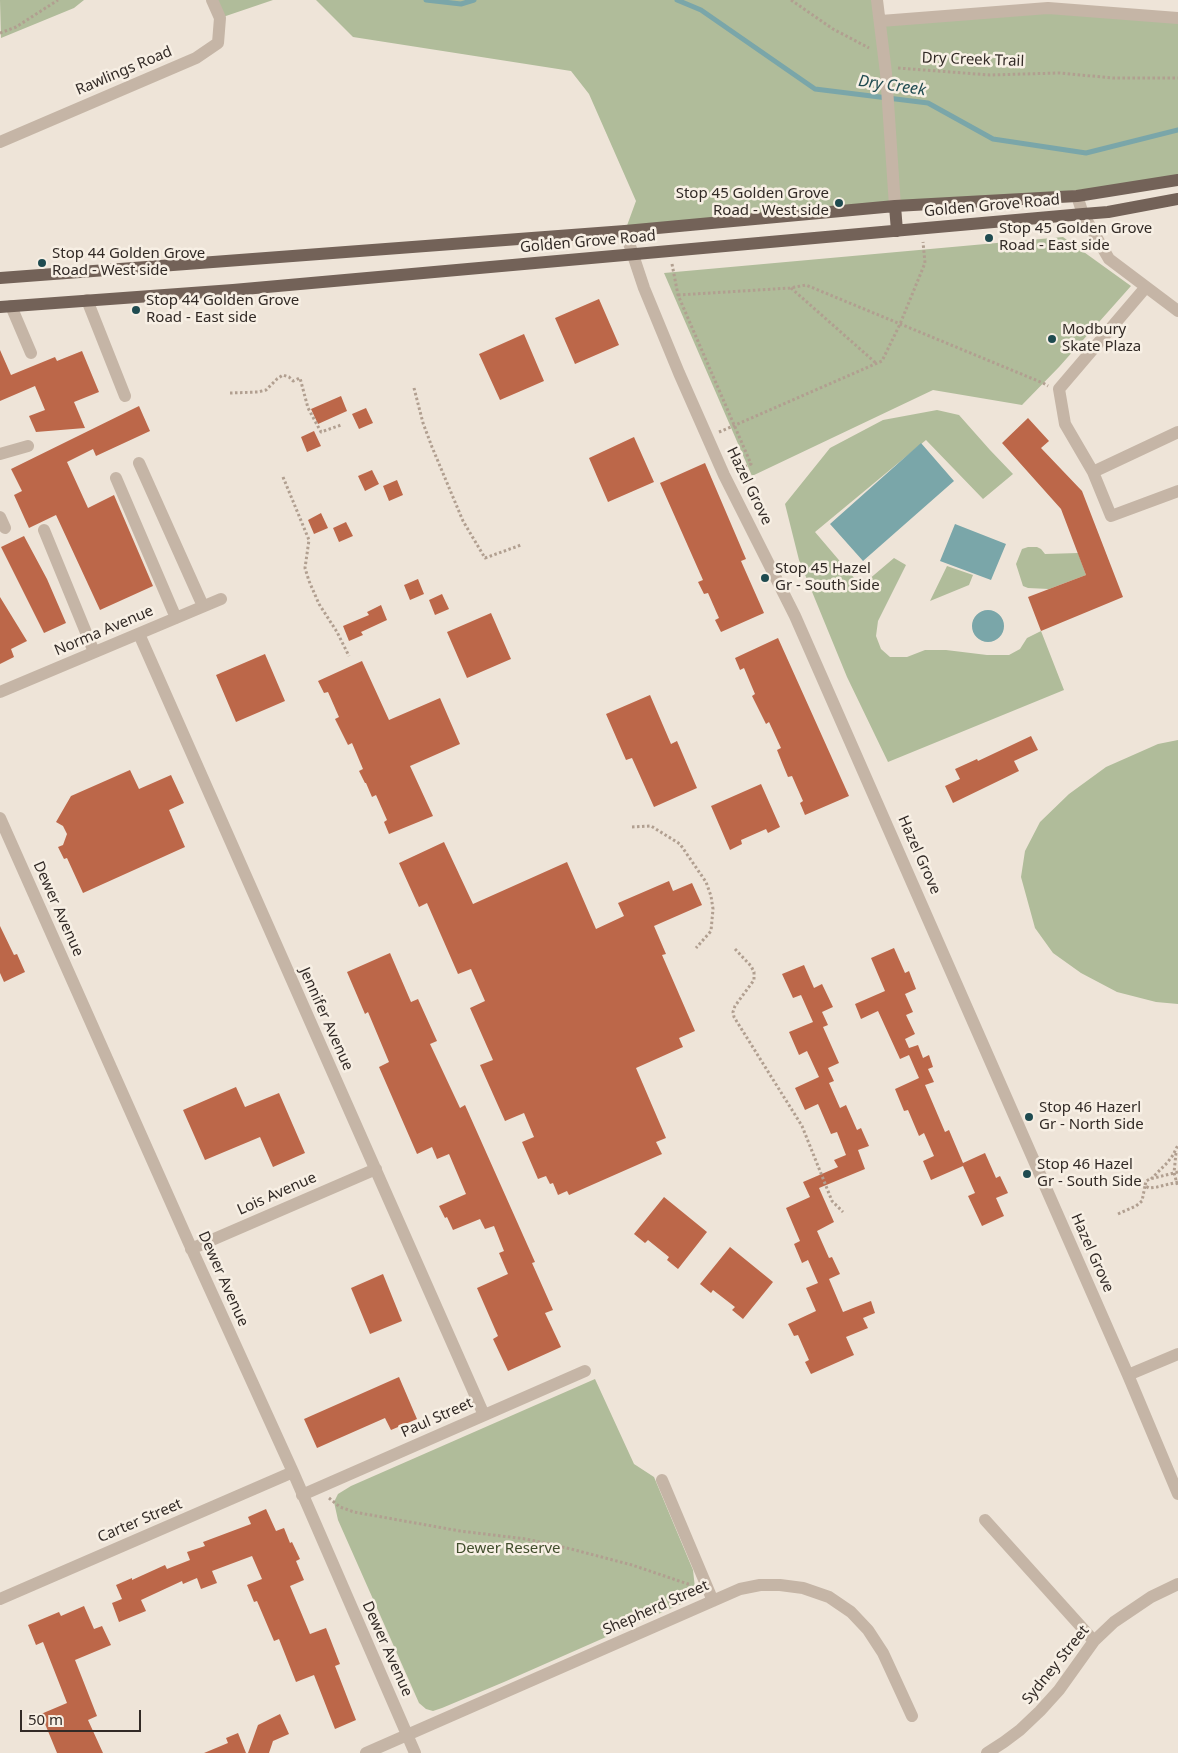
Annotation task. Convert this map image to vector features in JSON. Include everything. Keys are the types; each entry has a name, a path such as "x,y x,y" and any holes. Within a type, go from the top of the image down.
{"main road":[{"name":"Golden Grove Road","path":"0,278 625,231 895,206 1078,196 1178,180"},
{"name":"Golden Grove Road","path":"6,306 233,290 1108,212 1178,199"},
{"path":"895,206 897,231"}],"street":[{"name":"Rawlings Road","path":"0,142 196,58 218,43 220,18 212,0"},
{"path":"877,0 886,70 895,206"},
{"path":"881,22 1030,5 1178,18"},
{"path":"1078,196 1083,214 1109,259 1178,311"},
{"name":"Hazel Grove","path":"625,231 659,326 724,475 799,624 1128,1375 1178,1494"},
{"path":"1146,287 1059,389 1065,424 1094,472 1110,516 1178,492"},
{"path":"87,300 125,396"},
{"path":"6,306 31,353"},
{"path":"1094,472 1178,432"},
{"path":"0,454 28,446"},
{"path":"139,463 202,606"},
{"path":"116,478 176,618"},
{"path":"44,530 94,652"},
{"name":"Norma Avenue","path":"0,692 221,599"},
{"name":"Jennifer Avenue","path":"139,634 484,1415"},
{"name":"Dewer Avenue","path":"0,818 293,1472 415,1753"},
{"name":"Lois Avenue","path":"192,1249 376,1169"},
{"path":"1128,1375 1178,1354"},
{"name":"Paul Street","path":"302,1495 585,1372"},
{"name":"Carter Street","path":"0,1599 293,1472"},
{"path":"662,1480 713,1601"},
{"path":"985,1520 1094,1641"},
{"name":"Sydney Street","path":"987,1753 1004,1742 1040,1711 1059,1690 1094,1641 1114,1622 1139,1604 1178,1584"},
{"name":"Shepherd Street","path":"366,1753 740,1589 760,1586 780,1585 803,1588 829,1597 852,1612 868,1630 883,1653 912,1716"}],"path":[{"path":"0,33 16,27 58,0"},
{"path":"791,0 833,29 876,51 886,70"},
{"name":"Dry Creek Trail","path":"886,70 990,75 1059,73 1113,78 1178,78"},
{"path":"708,438 735,424 882,361 900,324 925,263 921,229"},
{"path":"669,252 678,295 751,464 724,475"},
{"path":"678,295 790,288 806,285 1043,383 1060,395"},
{"path":"790,288 877,364"},
{"path":"230,393 266,390 283,375 293,381 300,378 308,408 321,432 341,425"},
{"path":"414,388 423,423 463,522 485,558 521,545"},
{"path":"283,477 309,540 305,568 309,581 319,604 337,632 348,656"},
{"path":"632,827 651,826 680,844 706,882 713,908 710,931 696,948"},
{"path":"735,948 751,966 754,972 754,980 735,1006 734,1018 802,1126 832,1201 843,1212"},
{"path":"1178,1145 1176,1173 1178,1187"},
{"path":"1118,1214 1136,1206 1142,1201 1146,1182 1167,1163 1178,1145"},
{"path":"1150,1179 1176,1173"},
{"path":"1145,1186 1149,1188 1157,1187 1177,1182"},
{"path":"318,1488 340,1507 354,1512 460,1531 526,1539 632,1565 691,1585 699,1586 705,1584"}],"green space":[{"path":"0,0 84,0 74,8 1,38"},
{"path":"212,0 273,0 220,18"},
{"path":"316,0 877,0 881,21 1048,8 1178,18 1178,180 625,231 636,201 589,94 571,71 353,37"},
{"path":"1063,237 1131,286 1059,367 1022,405 933,390 752,476 664,273"},
{"path":"937,410 959,415 1013,474 983,499 926,440 815,532 861,586 894,558 906,565 878,621 876,636 881,649 890,657 907,657 925,650 1009,655 1020,649 1027,638 1041,631 1064,690 888,762 847,677 799,560 785,504 830,448 883,420"},
{"path":"1037,547 1045,554 1078,553 1086,575 1049,589 1023,586 1016,564 1022,549"},
{"path":"947,566 973,575 969,585 930,601"},
{"path":"1178,740 1178,1004 1156,1002 1117,992 1081,973 1053,953 1035,928 1021,877 1025,851 1040,822 1069,794 1106,767 1158,744"},
{"name":"Dewer Reserve","path":"595,1379 634,1464 654,1477 693,1570 695,1588 692,1595 681,1604 504,1682 442,1708 433,1711 426,1709 419,1703 338,1520 334,1502 338,1494 351,1486"}],"water":[{"path":"921,443 954,481 863,561 830,524"},
{"path":"955,524 1006,544 991,580 940,561"},
{"path":"988,610 994,611 999,615 1003,620 1003,632 999,637 994,641 988,642 982,641 977,637 973,632 972,626 973,620 977,615 982,611"}],"building":[{"path":"599,299 619,345 575,364 555,318"},
{"path":"524,334 544,381 500,400 479,354"},
{"path":"0,350 11,375 55,357 57,361 82,351 99,392 74,402 85,428 36,432 29,416 45,410 35,386 0,401"},
{"path":"341,396 347,411 318,424 311,409"},
{"path":"139,406 150,431 96,456 93,449 67,462 88,508 114,495 153,586 100,610 56,515 29,528 14,495 22,491 11,469"},
{"path":"366,408 373,423 359,429 352,414"},
{"path":"1028,418 1049,441 1041,448 1082,491 1123,597 1041,631 1028,597 1086,575 1061,509 1002,443"},
{"path":"314,431 321,446 307,452 301,437"},
{"path":"634,437 654,482 608,502 589,458"},
{"path":"705,463 746,559 741,561 764,613 721,632 715,620 719,618 708,593 704,594 698,582 703,580 660,483"},
{"path":"372,470 379,484 365,491 358,476"},
{"path":"397,480 403,495 389,501 383,486"},
{"path":"321,513 328,528 314,534 308,520"},
{"path":"346,522 353,536 339,542 333,528"},
{"path":"24,536 47,579 66,623 44,633 1,547"},
{"path":"418,579 424,594 410,600 404,585"},
{"path":"442,594 449,609 435,615 429,600"},
{"path":"0,597 27,641 11,649 14,657 0,664"},
{"path":"381,605 387,620 361,632 363,635 349,641 343,626 369,615 367,612"},
{"path":"491,613 511,659 467,678 447,632"},
{"path":"778,638 849,796 805,815 800,803 803,801 792,776 788,777 777,750 781,748 769,722 766,724 752,696 755,694 744,668 740,670 735,658"},
{"path":"265,654 285,701 236,722 216,675"},
{"path":"362,661 389,720 440,698 460,744 410,766 433,816 389,834 384,822 387,820 376,795 372,797 359,771 363,769 352,743 348,745 335,719 339,717 328,692 324,693 318,681"},
{"path":"650,695 671,744 677,741 697,788 654,807 632,758 626,760 606,714"},
{"path":"1031,736 1038,750 1014,761 1019,771 953,803 945,786 960,779 955,769 977,759 978,761"},
{"path":"130,770 139,789 171,775 184,803 169,810 185,847 83,893 67,858 64,859 58,847 63,845 67,834 63,826 56,822 71,796"},
{"path":"761,784 780,827 768,833 766,829 741,840 742,844 730,850 711,806"},
{"path":"444,842 473,904 567,862 596,929 624,916 618,903 669,881 673,891 692,883 702,905 654,926 666,954 662,955 695,1031 679,1038 683,1047 636,1068 666,1138 656,1142 662,1154 569,1195 567,1191 558,1195 553,1183 550,1184 546,1176 538,1179 522,1142 534,1137 524,1113 505,1121 480,1065 493,1060 470,1008 485,1001 471,969 458,974 427,903 419,907 399,863"},
{"path":"0,926 14,955 17,954 25,972 4,982 0,973"},
{"path":"894,948 905,973 909,971 916,989 905,994 913,1012 906,1015 915,1034 905,1039 909,1048 918,1045 923,1058 929,1055 933,1067 928,1069 934,1082 925,1085 945,1132 949,1130 963,1163 985,1153 996,1178 1000,1176 1008,1193 996,1198 1004,1216 982,1226 968,1196 975,1193 963,1166 931,1180 923,1161 934,1156 924,1133 919,1136 908,1110 904,1111 895,1089 919,1078 909,1055 900,1059 878,1011 861,1019 855,1004 885,991 871,958"},
{"path":"390,953 411,1002 418,999 437,1041 430,1044 460,1108 465,1105 535,1262 532,1263 553,1310 545,1313 561,1347 508,1371 493,1339 498,1336 477,1288 508,1274 499,1253 504,1251 494,1226 485,1229 480,1219 453,1230 447,1217 445,1218 439,1206 466,1194 449,1154 437,1159 432,1147 417,1154 379,1067 389,1062 368,1012 365,1014 347,972"},
{"path":"804,965 814,988 822,984 833,1007 822,1012 828,1025 823,1027 839,1063 828,1068 834,1081 829,1083 840,1108 846,1105 857,1130 861,1128 869,1146 858,1150 865,1169 819,1188 834,1222 817,1231 829,1258 832,1257 840,1274 829,1279 843,1312 871,1301 875,1313 863,1318 868,1328 846,1337 854,1355 811,1374 805,1362 809,1360 798,1335 794,1336 788,1324 816,1311 806,1288 818,1283 808,1260 802,1263 794,1244 800,1241 786,1208 810,1197 803,1182 838,1167 834,1160 846,1155 837,1132 831,1134 818,1104 805,1110 795,1088 819,1077 807,1051 799,1055 789,1032 813,1022 801,995 793,998 782,974"},
{"path":"236,1087 245,1107 279,1093 305,1153 273,1167 260,1137 205,1160 183,1110"},
{"path":"664,1197 707,1232 678,1269 667,1260 669,1257 648,1240 645,1243 634,1234"},
{"path":"730,1247 773,1282 743,1319 732,1310 735,1307 713,1290 711,1293 700,1284"},
{"path":"383,1274 402,1321 370,1334 351,1288"},
{"path":"399,1377 417,1419 391,1430 385,1418 317,1448 304,1419"},
{"path":"266,1509 276,1531 284,1528 290,1543 292,1542 300,1559 296,1561 304,1580 290,1586 310,1634 326,1628 340,1664 335,1666 356,1720 335,1729 314,1675 296,1682 279,1639 274,1641 257,1601 254,1602 247,1585 262,1579 252,1556 212,1571 217,1583 201,1589 197,1578 183,1584 182,1581 141,1600 146,1611 119,1622 112,1603 122,1599 116,1585 165,1565 167,1569 190,1560 187,1552 205,1546 203,1542 251,1524 248,1517"},
{"path":"84,1606 94,1629 102,1626 111,1645 75,1660 97,1716 88,1720 103,1753 57,1753 41,1714 67,1703 43,1642 36,1645 28,1625 59,1612 61,1616"},
{"path":"280,1714 289,1734 273,1741 269,1753 248,1753 258,1725"},
{"path":"238,1733 246,1753 204,1753 228,1743 226,1738"}],"waterway":[{"name":"Dry Creek","path":"426,0 461,4 474,0"},
{"name":"Dry Creek","path":"677,0 701,10 815,89 928,103 993,139 1086,153 1178,130"}],"place":[{"name":"Stop 45 Golden Grove Road - West side","path":"839,203"},
{"name":"Stop 45 Golden Grove Road - East side","path":"989,238"},
{"name":"Stop 44 Golden Grove Road - West side","path":"42,263"},
{"name":"Stop 44 Golden Grove Road - East side","path":"136,310"},
{"name":"Modbury Skate Plaza","path":"1052,339"},
{"name":"Stop 45 Hazel Gr - South Side","path":"765,578"},
{"name":"Stop 46 Hazerl Gr - North Side","path":"1029,1117"},
{"name":"Stop 46 Hazel Gr - South Side","path":"1027,1174"}]}
